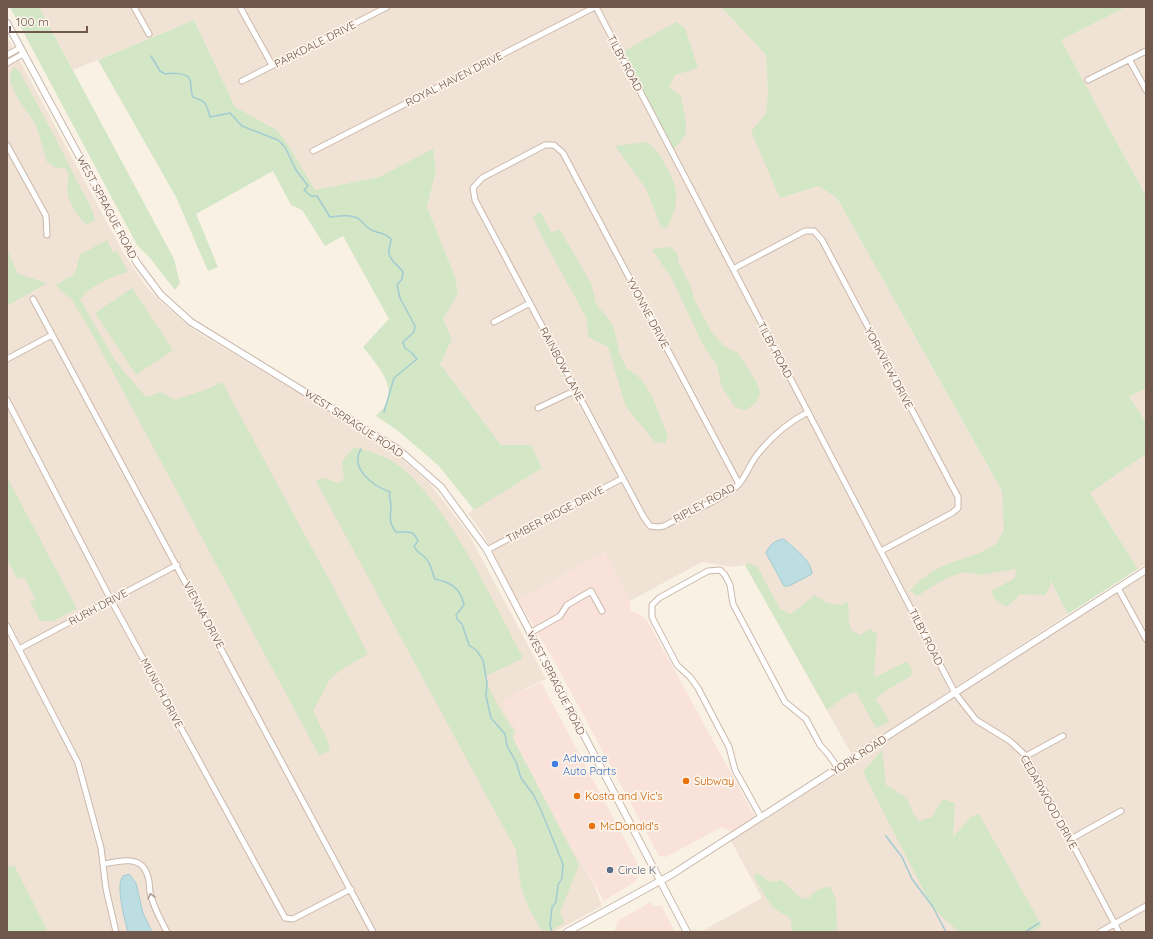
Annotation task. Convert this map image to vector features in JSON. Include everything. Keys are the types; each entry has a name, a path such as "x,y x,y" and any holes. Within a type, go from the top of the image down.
{"street":[{"path":"134,7 149,34"},
{"path":"240,7 272,66"},
{"name":"PARKDALE DRIVE","path":"242,81 387,7"},
{"name":"ROYAL HAVEN DRIVE","path":"313,151 596,7"},
{"name":"TILBY ROAD","path":"596,7 955,693"},
{"name":"WEST SPRAGUE ROAD","path":"7,23 137,263 161,295 191,322 399,450 441,487 487,550 687,932"},
{"path":"7,55 20,48"},
{"path":"1088,80 1146,51"},
{"path":"7,62 24,54"},
{"path":"1129,59 1146,90"},
{"path":"7,145 46,216 48,235"},
{"name":"YVONNE DRIVE","path":"473,188 482,178 545,145 554,145 563,154 739,484"},
{"name":"RAINBOW LANE","path":"473,188 475,200 643,516 650,526 664,526"},
{"name":"YORKVIEW DRIVE","path":"732,269 805,231 814,231 822,240 958,497 958,508 952,514 881,551"},
{"name":"VIENNA DRIVE","path":"33,299 373,932"},
{"path":"494,322 530,303"},
{"path":"7,359 52,335"},
{"path":"538,408 576,390"},
{"name":"MUNICH DRIVE","path":"7,400 112,600 285,918 293,919 351,889"},
{"name":"RIPLEY ROAD","path":"664,526 729,491 739,484 756,456 770,439 789,422 808,412"},
{"name":"TIMBER RIDGE DRIVE","path":"487,550 623,478"},
{"name":"RURH DRIVE","path":"20,649 177,565"},
{"path":"761,817 735,770 729,747 698,688 690,677 677,665 655,623 652,605 659,598 708,571 720,570 725,575 730,585 733,604 785,702 806,719 820,745 838,768"},
{"name":"YORK ROAD","path":"566,932 659,881 1146,570"},
{"path":"1118,588 1146,640"},
{"path":"530,633 560,616 567,605 591,591 602,611"},
{"path":"7,626 78,763 104,864 107,897 116,932"},
{"name":"CEDARWOOD DRIVE","path":"955,693 976,720 1010,741 1026,756 1119,932"},
{"path":"1026,756 1063,736"},
{"path":"1071,839 1121,811"},
{"path":"104,864 123,860 133,861 142,866 148,875 154,906 167,932"},
{"path":"1100,932 1146,906"}],"shaded area":[{"path":"39,7 721,7 766,55 768,92 766,114 752,132 780,198 819,186 837,198 1022,527 1068,614 852,755 745,565 732,567 702,562 630,601 604,552 518,601 483,534 468,513 542,468 531,445 501,445 440,364 452,339 443,319 458,293 455,277 427,207 436,171 433,150 379,177 315,190 291,149 277,130 235,107 194,20 73,70"},
{"path":"1126,7 1146,7 1146,196 1061,40"},
{"path":"7,37 124,254 145,285 162,303 194,330 390,448 430,484 468,533 546,679 528,687 502,704 519,733 513,738 544,797 594,885 602,906 554,932 7,932"},
{"path":"1146,388 1146,422 1129,397"},
{"path":"1146,454 1146,564 1138,569 1090,493"},
{"path":"604,552 630,601 631,611 641,615 648,622 755,817 731,832 722,827 666,857 659,856 552,657 518,601"},
{"path":"1146,573 1146,932 693,932 692,929 702,931 762,898 731,841"},
{"path":"541,682 639,866 636,881 604,901 544,797 513,737 518,733 502,704 504,700"},
{"path":"651,902 654,907 661,905 675,932 614,932 619,920"}],"green space":[{"path":"10,7 39,7 174,259 180,283 175,290 150,258 137,245"},
{"path":"721,7 1126,7 1061,40 1146,196 1146,388 1129,397 1146,422 1146,454 1090,493 1138,569 1068,614 1050,580 1050,587 1045,595 1020,594 1006,607 993,597 992,591 1015,578 1016,569 980,575 964,572 946,578 917,596 910,591 919,581 933,571 950,563 979,553 996,544 1004,530 1002,491 837,198 819,186 780,198 751,132 766,113 768,92 766,55"},
{"path":"194,20 235,107 277,130 291,149 315,190 379,177 433,149 436,171 427,207 455,277 458,293 443,319 452,339 440,364 501,445 531,445 542,468 474,510 439,466 397,430 376,416 386,404 388,388 383,374 363,347 389,319 343,236 325,246 302,210 291,205 273,171 196,214 218,267 208,271 176,197 98,60"},
{"path":"676,22 685,28 698,68 675,75 669,87 681,96 686,122 686,134 674,149 622,52"},
{"path":"14,67 19,71 50,127 88,203 95,221 86,224 73,208 67,189 69,175 65,168 56,168 47,162 36,125 18,99 10,81 10,74"},
{"path":"647,142 656,150 662,159 671,175 676,190 676,204 667,228 661,227 646,189 615,146"},
{"path":"538,212 541,213 551,232 560,230 591,283 596,304 613,325 620,355 627,369 642,381 653,398 668,436 665,443 655,442 626,407 608,347 588,337 587,319 542,237 533,217"},
{"path":"107,240 113,253 117,251 128,272 102,282 80,299 116,362 146,397 161,392 174,400 208,389 222,382 368,654 342,669 330,679 313,711 327,739 330,751 319,755 94,337 72,300 55,285 75,274 80,255"},
{"path":"671,247 677,253 679,264 691,286 694,299 711,331 724,346 738,353 757,383 760,393 758,399 754,405 745,410 736,408 722,388 717,365 703,345 671,277 652,250 656,248"},
{"path":"7,250 18,274 47,283 7,306"},
{"path":"132,288 173,350 136,375 95,313"},
{"path":"354,447 386,458 401,467 430,498 444,517 468,556 491,596 523,658 484,677 499,708 514,731 513,738 579,865 560,912 564,923 548,932 543,932 530,911 521,887 516,850 316,481 323,478 338,483 344,480 342,461"},
{"path":"7,477 77,609 53,621 40,621 30,601 36,600 24,577 17,579 7,559"},
{"path":"750,563 758,568 780,609 790,614 815,595 827,603 841,605 847,601 851,630 860,635 870,629 877,634 874,678 907,661 912,670 911,676 884,692 876,699 887,716 889,722 876,728 856,692 848,694 827,710 745,565"},
{"path":"882,750 886,785 907,798 913,813 919,821 932,817 943,799 955,803 953,837 971,817 979,814 1042,926 1032,932 959,932 939,914 929,901 863,772"},
{"path":"7,864 11,867 14,865 48,932 7,932"},
{"path":"756,873 772,882 781,880 801,898 808,899 818,890 830,887 836,900 837,932 792,932 791,919 772,907 754,877"}],"water":[{"path":"784,539 805,559 811,569 812,574 789,586 784,586 766,553 773,543"},
{"path":"129,874 136,883 143,913 152,932 128,932 121,903 120,887 123,876"}],"waterway":[{"path":"151,56 160,71 165,74 183,74 189,77 193,97 201,100 205,104 210,117 230,113 242,126 278,140 285,147 296,170 308,186 304,190 311,196 317,196 330,217 356,217 369,229 391,239 389,250 390,256 403,272 402,279 397,285 400,298 415,326 414,332 403,342 405,348 417,359 394,378 384,412"},
{"path":"361,449 358,456 360,469 370,481 390,492 390,520 396,532 409,532 414,534 418,541 414,546 415,549 428,560 435,579 450,584 458,591 463,599 464,605 456,615 457,619 462,624 469,645 477,651 483,660 487,683 486,696 491,718 505,734 507,746 516,762 521,778 533,794 541,810 563,864 562,878 558,885 556,902 552,907 550,925 552,932"},
{"path":"886,836 902,857 912,879 933,907 946,932"},
{"path":"1025,932 1039,923"}],"place":[{"name":"Advance Auto Parts","path":"555,764"},
{"name":"Subway","path":"686,781"},
{"name":"Kosta and Vic's","path":"577,796"},
{"name":"McDonald's","path":"592,826"},
{"name":"Circle K","path":"610,870"}]}
